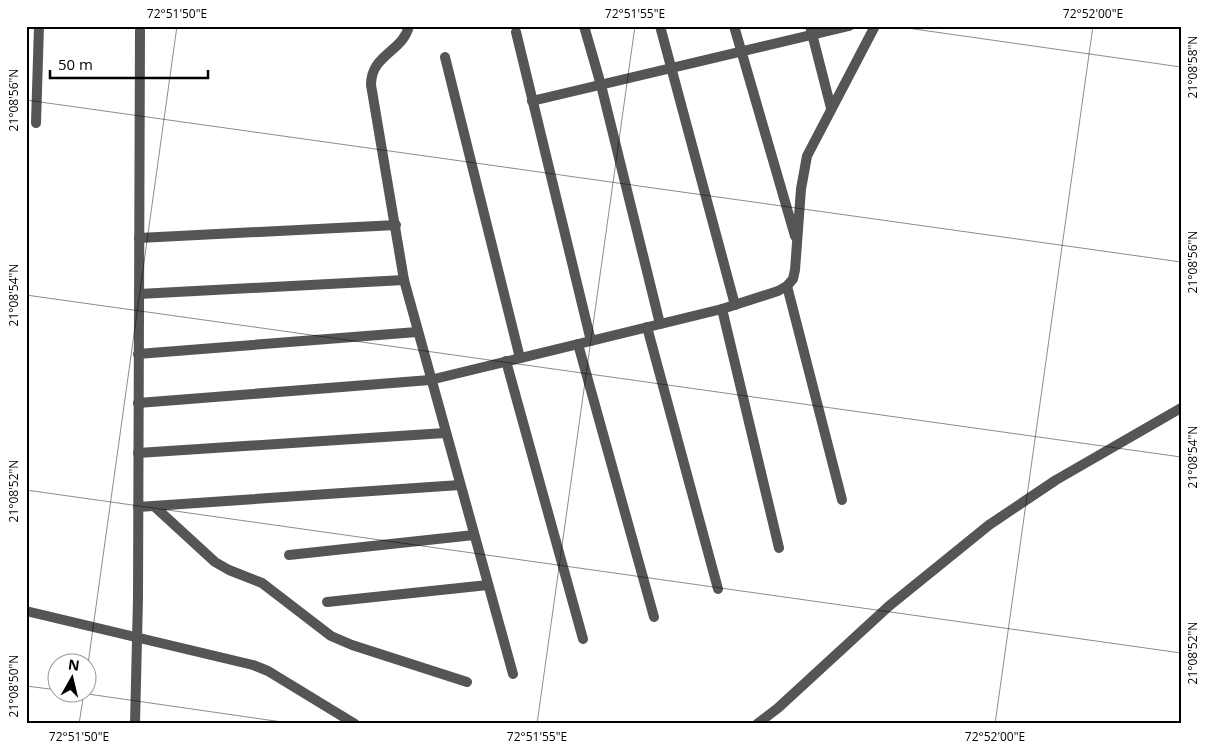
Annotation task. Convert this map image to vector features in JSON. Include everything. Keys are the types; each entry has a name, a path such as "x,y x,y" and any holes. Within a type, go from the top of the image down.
{"street":[{"path":"36,123 39,26"},
{"path":"135,724 138,598 140,26"},
{"path":"409,26 406,36 379,61 373,70 371,78 404,280 430,380 513,674"},
{"path":"584,26 601,85 660,324"},
{"path":"660,26 735,304"},
{"path":"734,26 797,244"},
{"path":"532,101 740,52 811,31 849,26"},
{"path":"138,403 430,380 722,309 778,291 787,286 793,279 801,189 807,156 875,26"},
{"path":"811,31 831,108"},
{"path":"516,32 591,340"},
{"path":"445,57 520,358"},
{"path":"139,238 396,225"},
{"path":"138,294 404,280"},
{"path":"787,286 842,500"},
{"path":"722,309 779,548"},
{"path":"647,327 718,589"},
{"path":"138,354 417,332"},
{"path":"578,344 654,617"},
{"path":"506,361 582,639"},
{"path":"757,724 889,606 989,525 1056,480 1181,408"},
{"path":"138,453 445,433"},
{"path":"138,507 460,485"},
{"path":"154,506 215,562 229,570 262,583 331,636 352,646 467,682"},
{"path":"289,556 474,535"},
{"path":"327,602 488,585"},
{"path":"26,611 253,665 268,671 355,724"}]}
